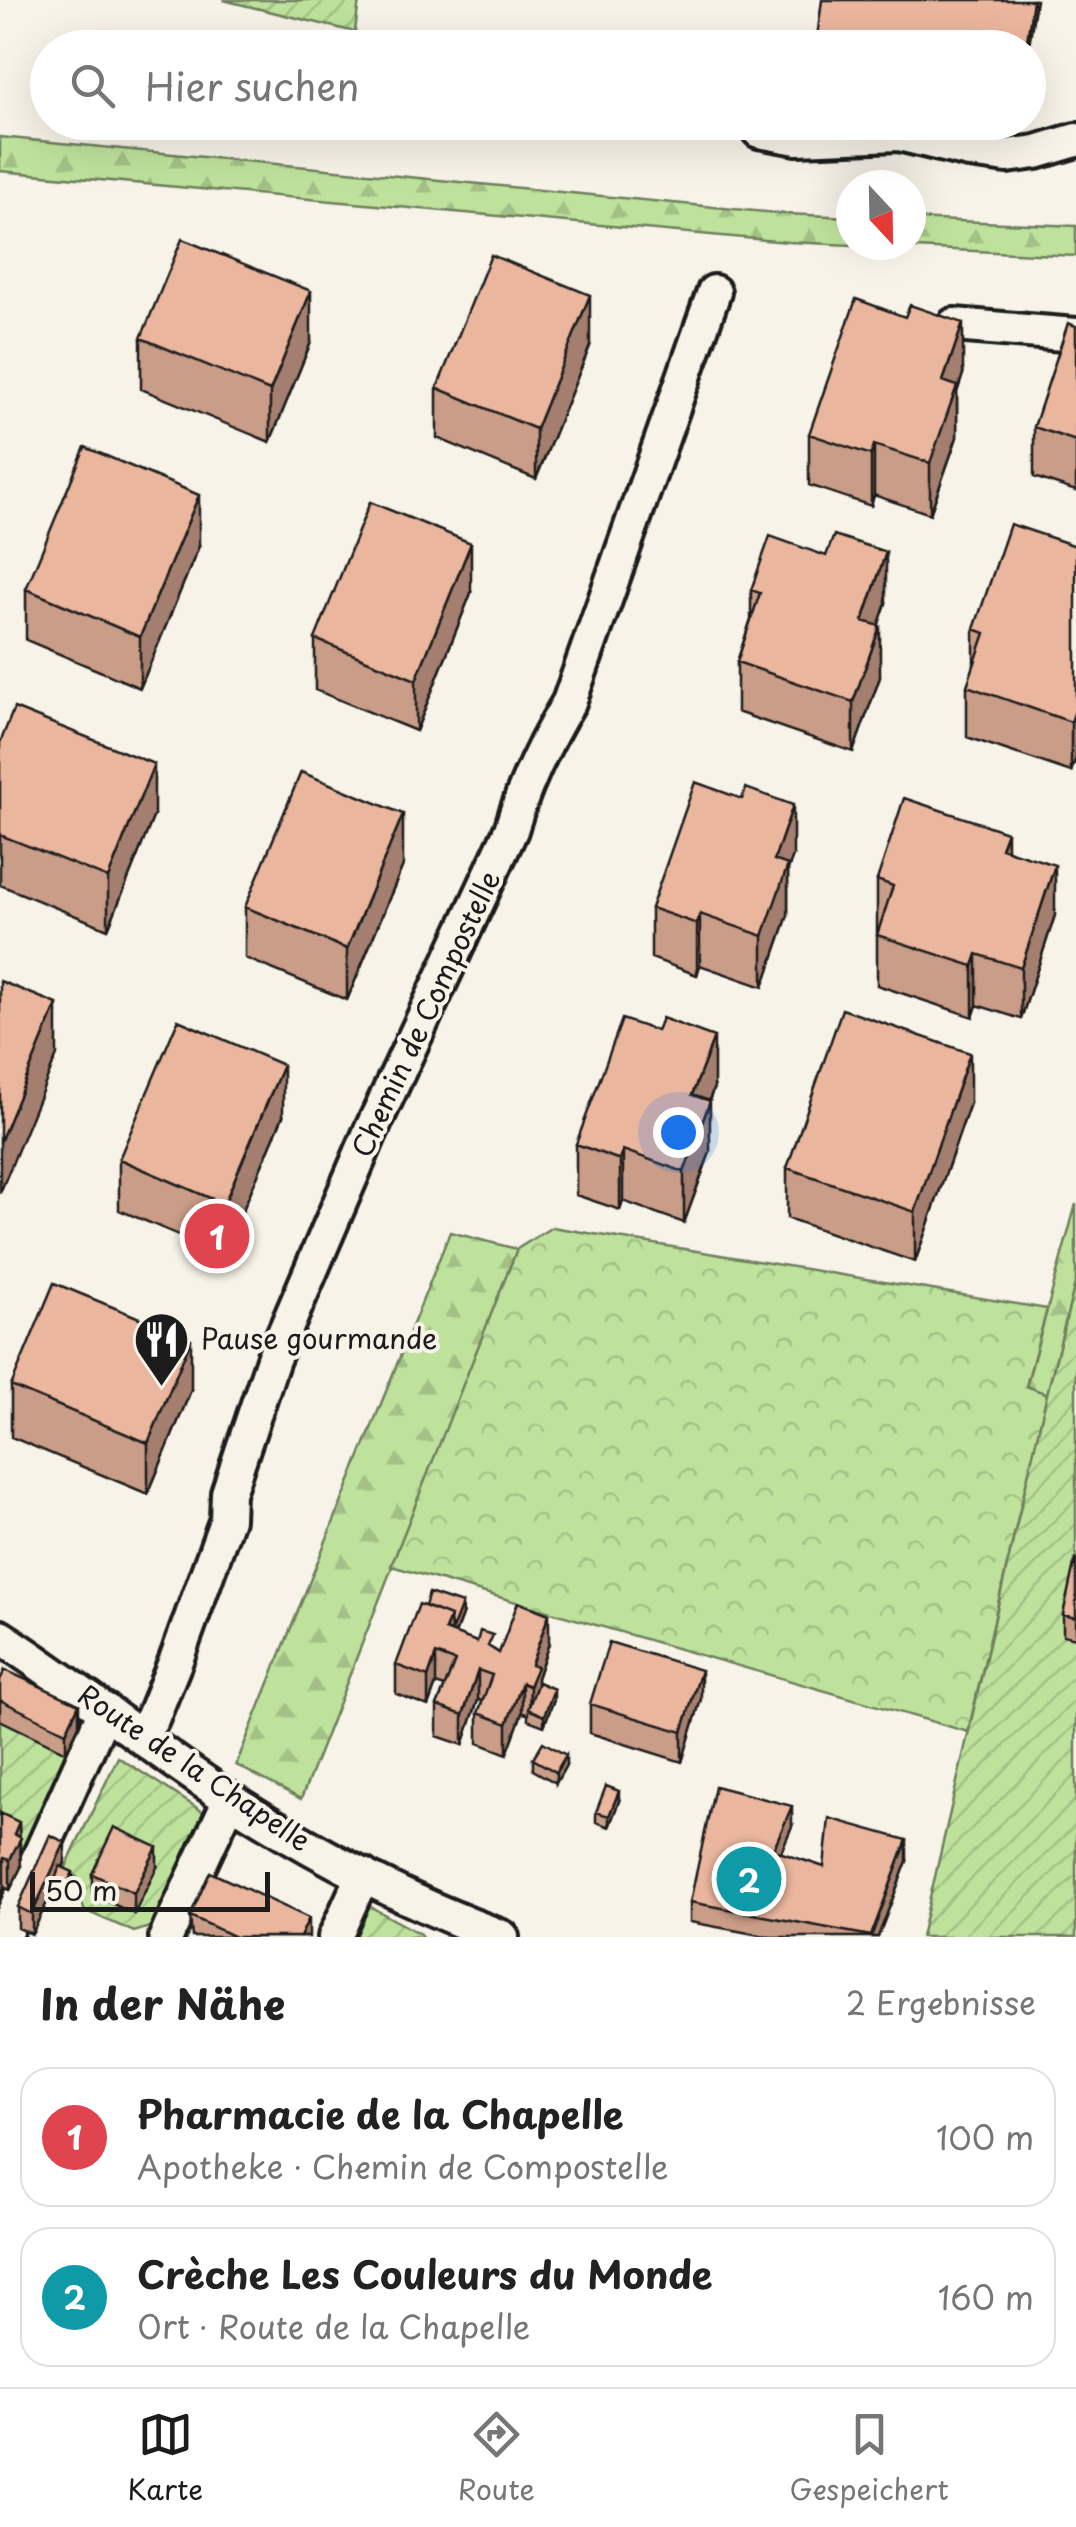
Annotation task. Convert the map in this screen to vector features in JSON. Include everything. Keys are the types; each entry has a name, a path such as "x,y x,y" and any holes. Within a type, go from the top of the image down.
{"street":[{"path":"924,140 1007,156 1076,140"},
{"name":"Chemin de Compostelle","path":"140,1736 152,1719 176,1660 226,1518 228,1493 273,1359 322,1240 511,830 527,785 570,702 714,292"},
{"path":"954,325 1076,336"},
{"name":"Route de la Chapelle","path":"0,1637 230,1799 418,1903 502,1937"},
{"path":"3,1937 105,1710"},
{"path":"166,1937 230,1799"},
{"path":"336,1937 363,1875"}],"green space":[{"path":"223,0 359,0 355,30"},
{"path":"0,137 836,216 836,244 0,171"},
{"path":"926,220 1076,226 1076,256 926,249"},
{"path":"1076,1204 1076,1280 1047,1394 1026,1387"},
{"path":"552,1227 1047,1309 1026,1386 1047,1394 968,1732 391,1566 517,1249"},
{"path":"450,1232 517,1249 301,1799 236,1765"},
{"path":"1076,1280 1076,1937 921,1937 1047,1394"},
{"path":"0,1692 79,1725 66,1751 76,1757 0,1919"},
{"path":"118,1757 208,1815 156,1925 134,1932 84,1910 77,1877 64,1871"},
{"path":"371,1907 422,1937 347,1937 361,1911"}],"building":[{"path":"822,0 1033,0 1029,30 818,30"},
{"path":"182,239 311,291 270,391 141,338"},
{"path":"491,255 590,295 536,429 437,388"},
{"path":"856,299 905,317 910,305 963,323 943,381 957,386 930,463 874,445 871,455 809,434"},
{"path":"1068,323 1076,326 1076,441 1034,427"},
{"path":"85,447 199,495 140,637 26,589"},
{"path":"370,502 471,543 416,680 315,639"},
{"path":"1010,524 1076,546 1076,708 1071,722 967,686 985,633 974,629"},
{"path":"834,535 886,552 863,621 880,626 853,702 737,662 760,593 751,590 770,536 826,556"},
{"path":"14,708 154,764 108,878 0,835 0,743"},
{"path":"301,772 403,814 347,949 245,907"},
{"path":"695,782 742,799 746,788 793,805 774,860 788,865 763,936 700,914 697,924 651,908"},
{"path":"904,798 1007,832 1001,848 1055,865 1021,968 977,954 973,966 877,935 893,886 877,880"},
{"path":"0,981 57,1004 0,1142"},
{"path":"842,1009 970,1053 915,1212 787,1168"},
{"path":"662,1018 714,1037 692,1095 710,1101 684,1172 623,1150 620,1160 576,1144 622,1019 657,1031"},
{"path":"178,1020 283,1065 224,1204 119,1159"},
{"path":"54,1283 191,1339 148,1443 11,1386"},
{"path":"1076,1559 1076,1618 1063,1615"},
{"path":"429,1593 462,1604 451,1632 450,1616 425,1606"},
{"path":"518,1602 549,1614 531,1665 537,1667 529,1686 522,1683 507,1724 478,1713 492,1675 478,1670 463,1715 437,1706 455,1661 436,1654 428,1677 396,1665 419,1604 450,1616 445,1630 477,1642 480,1631 493,1635 488,1646 499,1653"},
{"path":"609,1642 701,1670 682,1732 590,1704"},
{"path":"5,1670 79,1704 66,1732 0,1700 0,1680"},
{"path":"538,1682 554,1689 544,1716 528,1709"},
{"path":"543,1742 566,1755 556,1772 533,1759"},
{"path":"606,1786 619,1791 609,1816 596,1812"},
{"path":"715,1786 792,1806 773,1850 824,1867 829,1818 907,1840 871,1936 690,1902"},
{"path":"0,1813 19,1822 14,1834 21,1838 10,1860 4,1858 0,1866"},
{"path":"114,1827 157,1847 134,1893 92,1874"},
{"path":"50,1835 65,1842 32,1914 18,1907"},
{"path":"60,1866 73,1872 65,1888 54,1882"},
{"path":"210,1872 309,1918 300,1937 235,1937 190,1916"}],"place":[{"name":"Pharmacie de la Chapelle","path":"217,1236"},
{"name":"Pause gourmande","path":"162,1388"},
{"name":"Crèche Les Couleurs du Monde","path":"749,1879"}]}
